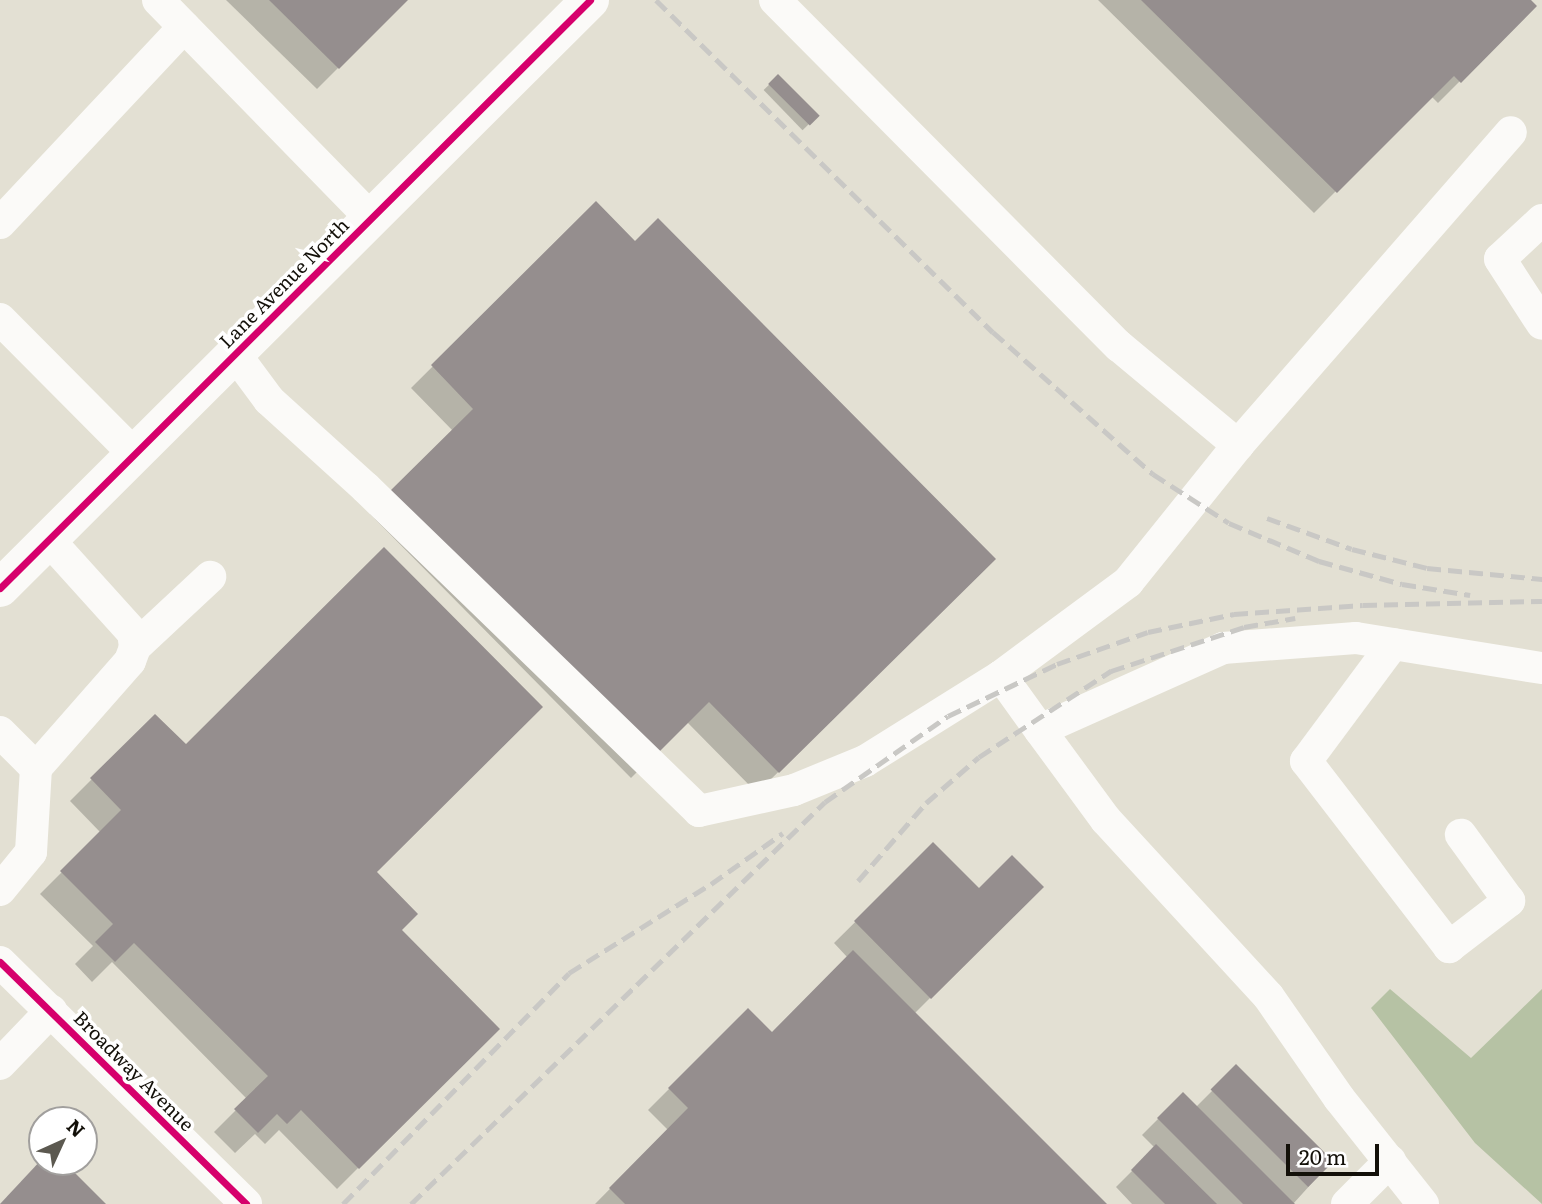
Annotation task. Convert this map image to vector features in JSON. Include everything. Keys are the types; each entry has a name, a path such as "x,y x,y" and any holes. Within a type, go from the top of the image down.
{"main road":[{"name":"Lane Avenue North","path":"0,587 590,0"}],"street":[{"path":"158,0 371,218"},
{"path":"775,0 1119,346 1238,445"},
{"path":"0,223 184,27"},
{"path":"235,354 269,400 366,488 699,811 794,790 865,761 1001,676 1128,582 1238,445 1511,132"},
{"path":"1542,220 1500,259 1542,324"},
{"path":"0,319 134,454"},
{"path":"48,540 132,633 135,647"},
{"path":"0,890 31,852 37,768 130,661 135,647 210,577"},
{"path":"1040,730 1223,648 1356,638 1542,668"},
{"path":"1393,644 1306,761 1449,947 1509,901 1461,835"},
{"path":"1001,676 1106,820 1268,996 1423,1204"},
{"path":"0,732 37,768"},
{"name":"Broadway Avenue","path":"0,962 247,1204"},
{"path":"1,1061 51,1011"},
{"path":"1347,1204 1390,1161"}],"green space":[{"path":"1390,989 1471,1058 1542,989 1542,1204 1475,1143 1371,1008"}],"building":[{"path":"269,0 408,0 339,69"},
{"path":"1141,0 1531,0 1537,6 1461,83 1454,76 1337,193"},
{"path":"778,74 820,116 810,126 768,84"},
{"path":"596,201 635,241 658,218 996,559 779,773 709,702 653,758 390,491 473,409 431,365"},
{"path":"384,547 543,707 377,872 418,914 402,930 500,1029 359,1169 301,1110 287,1124 277,1114 258,1133 234,1109 268,1076 134,943 115,962 95,942 113,924 60,871 121,810 90,778 155,714 186,744"},
{"path":"933,842 979,888 1012,855 1044,887 931,999 854,921"},
{"path":"853,950 1107,1204 625,1204 609,1188 688,1108 668,1088 748,1008 772,1032"},
{"path":"1236,1064 1334,1162 1308,1187 1211,1089"},
{"path":"1183,1092 1295,1204 1243,1204 1157,1118"},
{"path":"1156,1144 1217,1204 1165,1204 1131,1170"},
{"path":"28,1174 78,1176 106,1204 0,1204"}],"railway":[{"path":"656,0 993,332 1153,474 1229,523 1319,561 1402,584 1470,595"},
{"path":"1267,518 1352,549 1427,568 1542,579"},
{"path":"411,1204 825,802 948,716 1057,664 1148,632 1234,614 1363,605 1542,601"},
{"path":"858,881 926,803 979,757 1111,671 1244,627 1295,618"},
{"path":"343,1204 569,973 711,884 783,833"}],"cycle path":[{"path":"0,588 590,0"},
{"path":"0,962 246,1204"}]}
